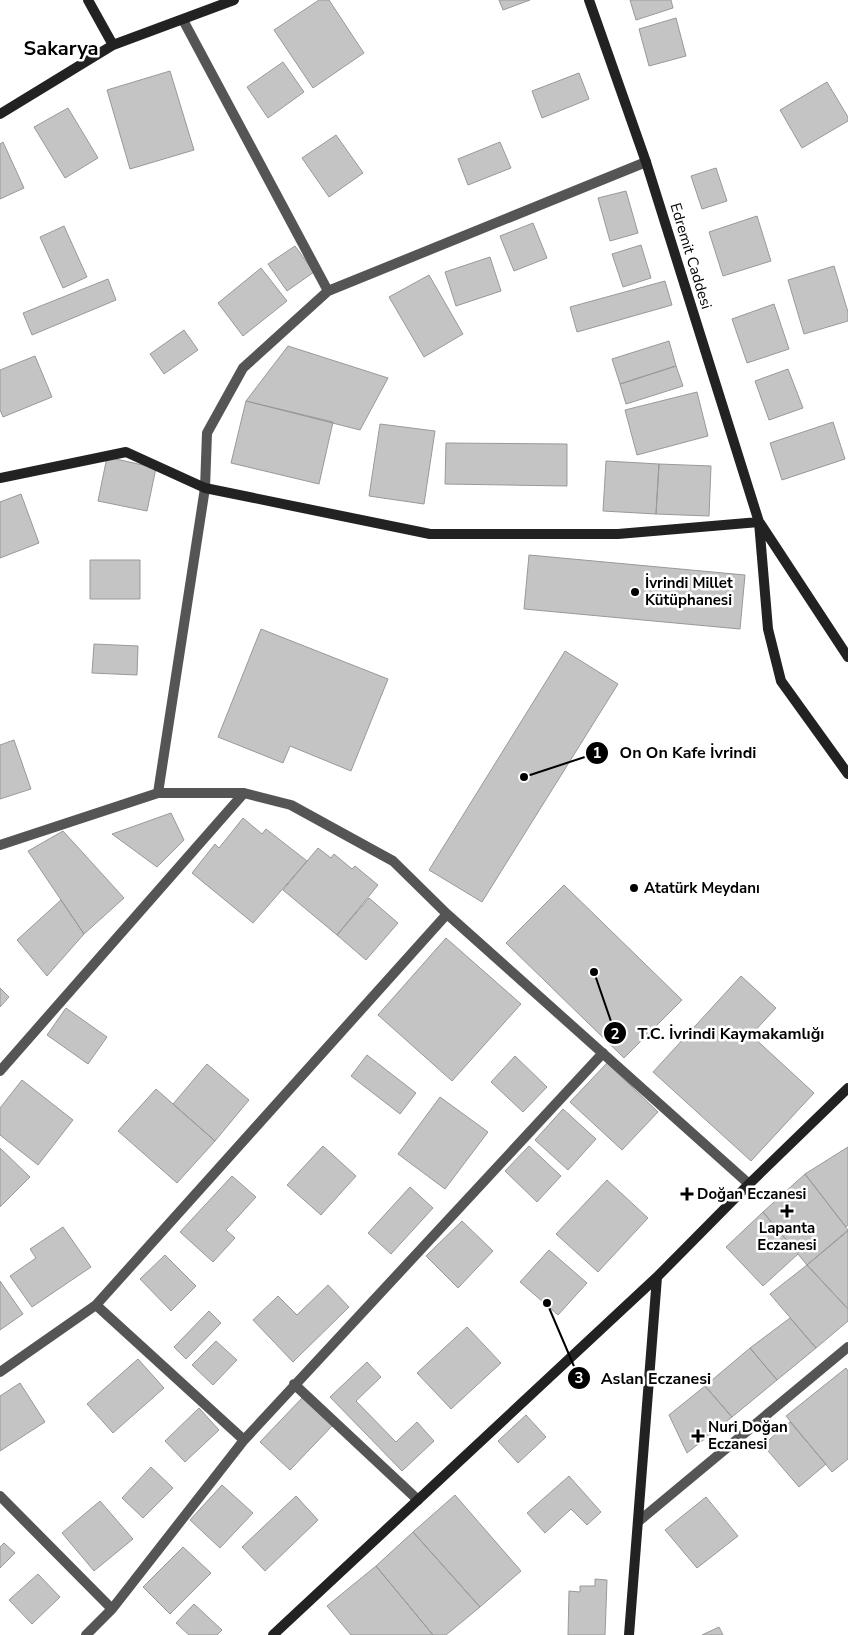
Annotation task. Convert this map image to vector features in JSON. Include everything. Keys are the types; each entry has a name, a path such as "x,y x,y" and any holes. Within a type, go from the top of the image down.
{"main road":[{"path":"88,0 113,45"},
{"path":"0,114 113,45 234,0"},
{"name":"Edremit Caddesi","path":"589,0 646,162 759,522 768,629 781,681 848,774"},
{"path":"1,475 126,452 206,488 430,534 618,534 759,522"},
{"name":"Edremit Caddesi","path":"759,522 848,657"},
{"path":"273,1635 657,1277 848,1088"},
{"path":"629,1635 657,1277"}],"street":[{"path":"183,20 328,290"},
{"path":"158,793 206,488 207,433 243,368 328,290 646,162"},
{"path":"0,844 158,793 244,793 291,805 393,861 447,914 749,1184"},
{"path":"0,1071 244,793"},
{"path":"0,1372 96,1305 447,914"},
{"path":"86,1635 112,1608 244,1440 603,1053"},
{"path":"96,1305 244,1440"},
{"path":"639,1521 848,1347"},
{"path":"294,1384 418,1500"},
{"path":"0,1496 112,1608"}],"building":[{"path":"319,0 329,0 364,53 313,88 274,30"},
{"path":"499,0 530,0 503,10"},
{"path":"630,0 671,0 673,8 636,20"},
{"path":"676,18 686,56 649,66 639,29"},
{"path":"283,62 304,92 268,118 247,87"},
{"path":"170,71 194,150 130,169 107,90"},
{"path":"579,73 589,99 542,118 532,91"},
{"path":"827,82 848,117 848,121 802,148 780,110"},
{"path":"68,108 98,158 65,178 34,127"},
{"path":"336,135 363,173 329,197 302,158"},
{"path":"3,142 24,188 0,199 0,144"},
{"path":"500,142 511,168 468,185 458,159"},
{"path":"716,168 727,201 702,209 691,176"},
{"path":"626,191 638,233 610,241 598,198"},
{"path":"757,216 771,261 723,276 709,232"},
{"path":"533,223 547,258 514,271 500,236"},
{"path":"64,226 87,277 63,288 40,237"},
{"path":"641,245 651,278 623,287 612,254"},
{"path":"295,246 314,272 287,291 268,264"},
{"path":"490,257 501,291 456,306 445,272"},
{"path":"834,266 848,312 848,321 804,334 788,280"},
{"path":"261,268 287,301 243,336 218,303"},
{"path":"429,275 463,334 424,357 389,297"},
{"path":"108,279 116,300 32,335 23,313"},
{"path":"665,281 672,305 577,332 570,307"},
{"path":"774,304 789,349 747,363 732,319"},
{"path":"184,330 198,350 164,374 150,354"},
{"path":"669,341 676,366 620,384 612,359"},
{"path":"288,346 388,378 360,430 246,401"},
{"path":"35,356 52,397 3,417 0,410 0,370"},
{"path":"676,366 683,386 626,404 620,384"},
{"path":"788,369 803,408 769,420 755,381"},
{"path":"697,392 708,436 637,455 625,410"},
{"path":"246,401 333,422 319,484 231,463"},
{"path":"833,422 845,459 782,480 770,443"},
{"path":"380,424 435,431 424,504 369,496"},
{"path":"446,443 567,444 567,486 445,484"},
{"path":"107,457 156,468 147,511 98,501"},
{"path":"606,461 659,464 656,514 603,511"},
{"path":"659,464 711,466 709,516 656,514"},
{"path":"21,494 39,543 0,558 0,502"},
{"name":"İvrindi Millet Kütüphanesi","path":"529,555 745,575 740,629 524,609"},
{"path":"90,560 140,560 140,599 90,599"},
{"path":"261,629 388,679 351,771 290,746 283,763 218,737"},
{"path":"94,644 138,646 137,675 92,673"},
{"path":"565,651 618,684 482,902 429,870"},
{"path":"14,740 31,789 0,799 0,745"},
{"path":"171,813 184,840 157,867 112,834"},
{"path":"243,818 262,834 266,829 307,861 253,923 192,873 215,844 219,848"},
{"path":"63,831 124,898 84,934 28,851"},
{"path":"318,848 331,858 334,854 352,869 355,866 378,885 337,935 283,890"},
{"path":"564,885 682,1000 624,1058 506,943"},
{"path":"369,898 398,923 366,960 337,935"},
{"path":"61,900 84,934 47,976 17,940"},
{"path":"446,938 521,1004 452,1081 378,1015"},
{"path":"741,976 776,1008 751,1035 814,1093 751,1161 653,1072"},
{"path":"0,988 9,997 0,1007"},
{"path":"66,1008 107,1037 88,1064 47,1035"},
{"path":"367,1055 416,1093 400,1114 351,1076"},
{"path":"515,1056 547,1087 523,1112 491,1082"},
{"path":"607,1063 658,1112 622,1150 570,1102"},
{"path":"207,1064 249,1100 215,1141 173,1104"},
{"path":"22,1080 73,1120 38,1165 0,1135 0,1108"},
{"path":"156,1089 215,1141 177,1183 118,1131"},
{"path":"440,1097 488,1132 445,1189 398,1154"},
{"path":"563,1109 596,1139 568,1170 535,1140"},
{"path":"323,1146 356,1176 321,1215 287,1185"},
{"path":"529,1146 561,1176 537,1202 505,1171"},
{"path":"848,1147 848,1225 846,1227 805,1174"},
{"path":"0,1148 30,1177 0,1207"},
{"path":"805,1174 848,1230 807,1265 763,1212"},
{"path":"232,1176 256,1197 226,1230 235,1238 213,1262 180,1232"},
{"path":"607,1180 648,1218 598,1272 556,1234"},
{"path":"410,1187 433,1208 391,1254 368,1233"},
{"path":"763,1212 798,1254 763,1286 726,1247"},
{"path":"462,1221 493,1251 458,1288 426,1256"},
{"path":"63,1227 91,1267 32,1307 10,1276 36,1258 30,1249"},
{"path":"848,1231 848,1309 807,1265"},
{"path":"549,1250 587,1283 558,1315 520,1282"},
{"path":"165,1255 196,1286 171,1311 140,1279"},
{"path":"807,1265 848,1309 848,1321 816,1348 770,1294"},
{"path":"0,1281 23,1314 0,1330"},
{"path":"328,1285 349,1307 293,1362 253,1320 278,1296 297,1315"},
{"path":"209,1311 221,1323 186,1359 174,1347"},
{"path":"790,1318 816,1348 777,1380 750,1348"},
{"path":"467,1327 501,1363 451,1409 417,1373"},
{"path":"216,1341 237,1360 213,1385 192,1365"},
{"path":"750,1348 777,1380 732,1417 705,1386"},
{"path":"138,1359 164,1388 113,1433 87,1404"},
{"path":"367,1362 381,1377 356,1401 396,1442 417,1422 434,1441 402,1471 330,1397"},
{"path":"846,1368 848,1371 848,1459 832,1472 786,1416"},
{"path":"20,1383 45,1422 0,1451 0,1396"},
{"path":"705,1386 732,1417 687,1453 669,1415"},
{"path":"303,1397 333,1425 290,1470 260,1442"},
{"path":"199,1408 219,1430 185,1462 165,1441"},
{"path":"526,1415 546,1437 518,1463 498,1441"},
{"path":"790,1422 826,1464 799,1487 763,1445"},
{"path":"151,1467 173,1488 143,1518 122,1498"},
{"path":"569,1476 601,1512 587,1525 571,1509 545,1533 527,1513"},
{"path":"222,1485 253,1513 220,1548 190,1520"},
{"path":"455,1495 521,1571 480,1607 413,1532"},
{"path":"296,1496 318,1520 265,1571 242,1547"},
{"path":"706,1497 738,1536 697,1568 665,1530"},
{"path":"100,1501 133,1539 94,1571 62,1533"},
{"path":"413,1532 480,1607 446,1635 433,1635 376,1566"},
{"path":"4,1543 15,1553 0,1568 0,1547"},
{"path":"183,1547 211,1573 170,1614 143,1587"},
{"path":"376,1566 433,1635 351,1635 327,1606"},
{"path":"38,1574 60,1597 32,1624 9,1600"},
{"path":"595,1579 607,1580 605,1635 568,1635 569,1591 580,1592 580,1586 595,1586"},
{"path":"194,1604 222,1630 217,1635 189,1635 176,1623"},
{"path":"719,1627 723,1635 702,1635"}],"place":[{"name":"İvrindi Millet Kütüphanesi","path":"635,592"},
{"name":"On On Kafe İvrindi","path":"524,777"},
{"name":"Atatürk Meydanı","path":"634,888"},
{"name":"T.C. İvrindi Kaymakamlığı","path":"594,972"},
{"name":"Doğan Eczanesi","path":"687,1194"},
{"name":"Lapanta Eczanesi","path":"787,1211"},
{"name":"Aslan Eczanesi","path":"547,1303"},
{"name":"Nuri Doğan Eczanesi","path":"698,1436"}],"district":[{"name":"Sakarya","path":"61,48"}]}
